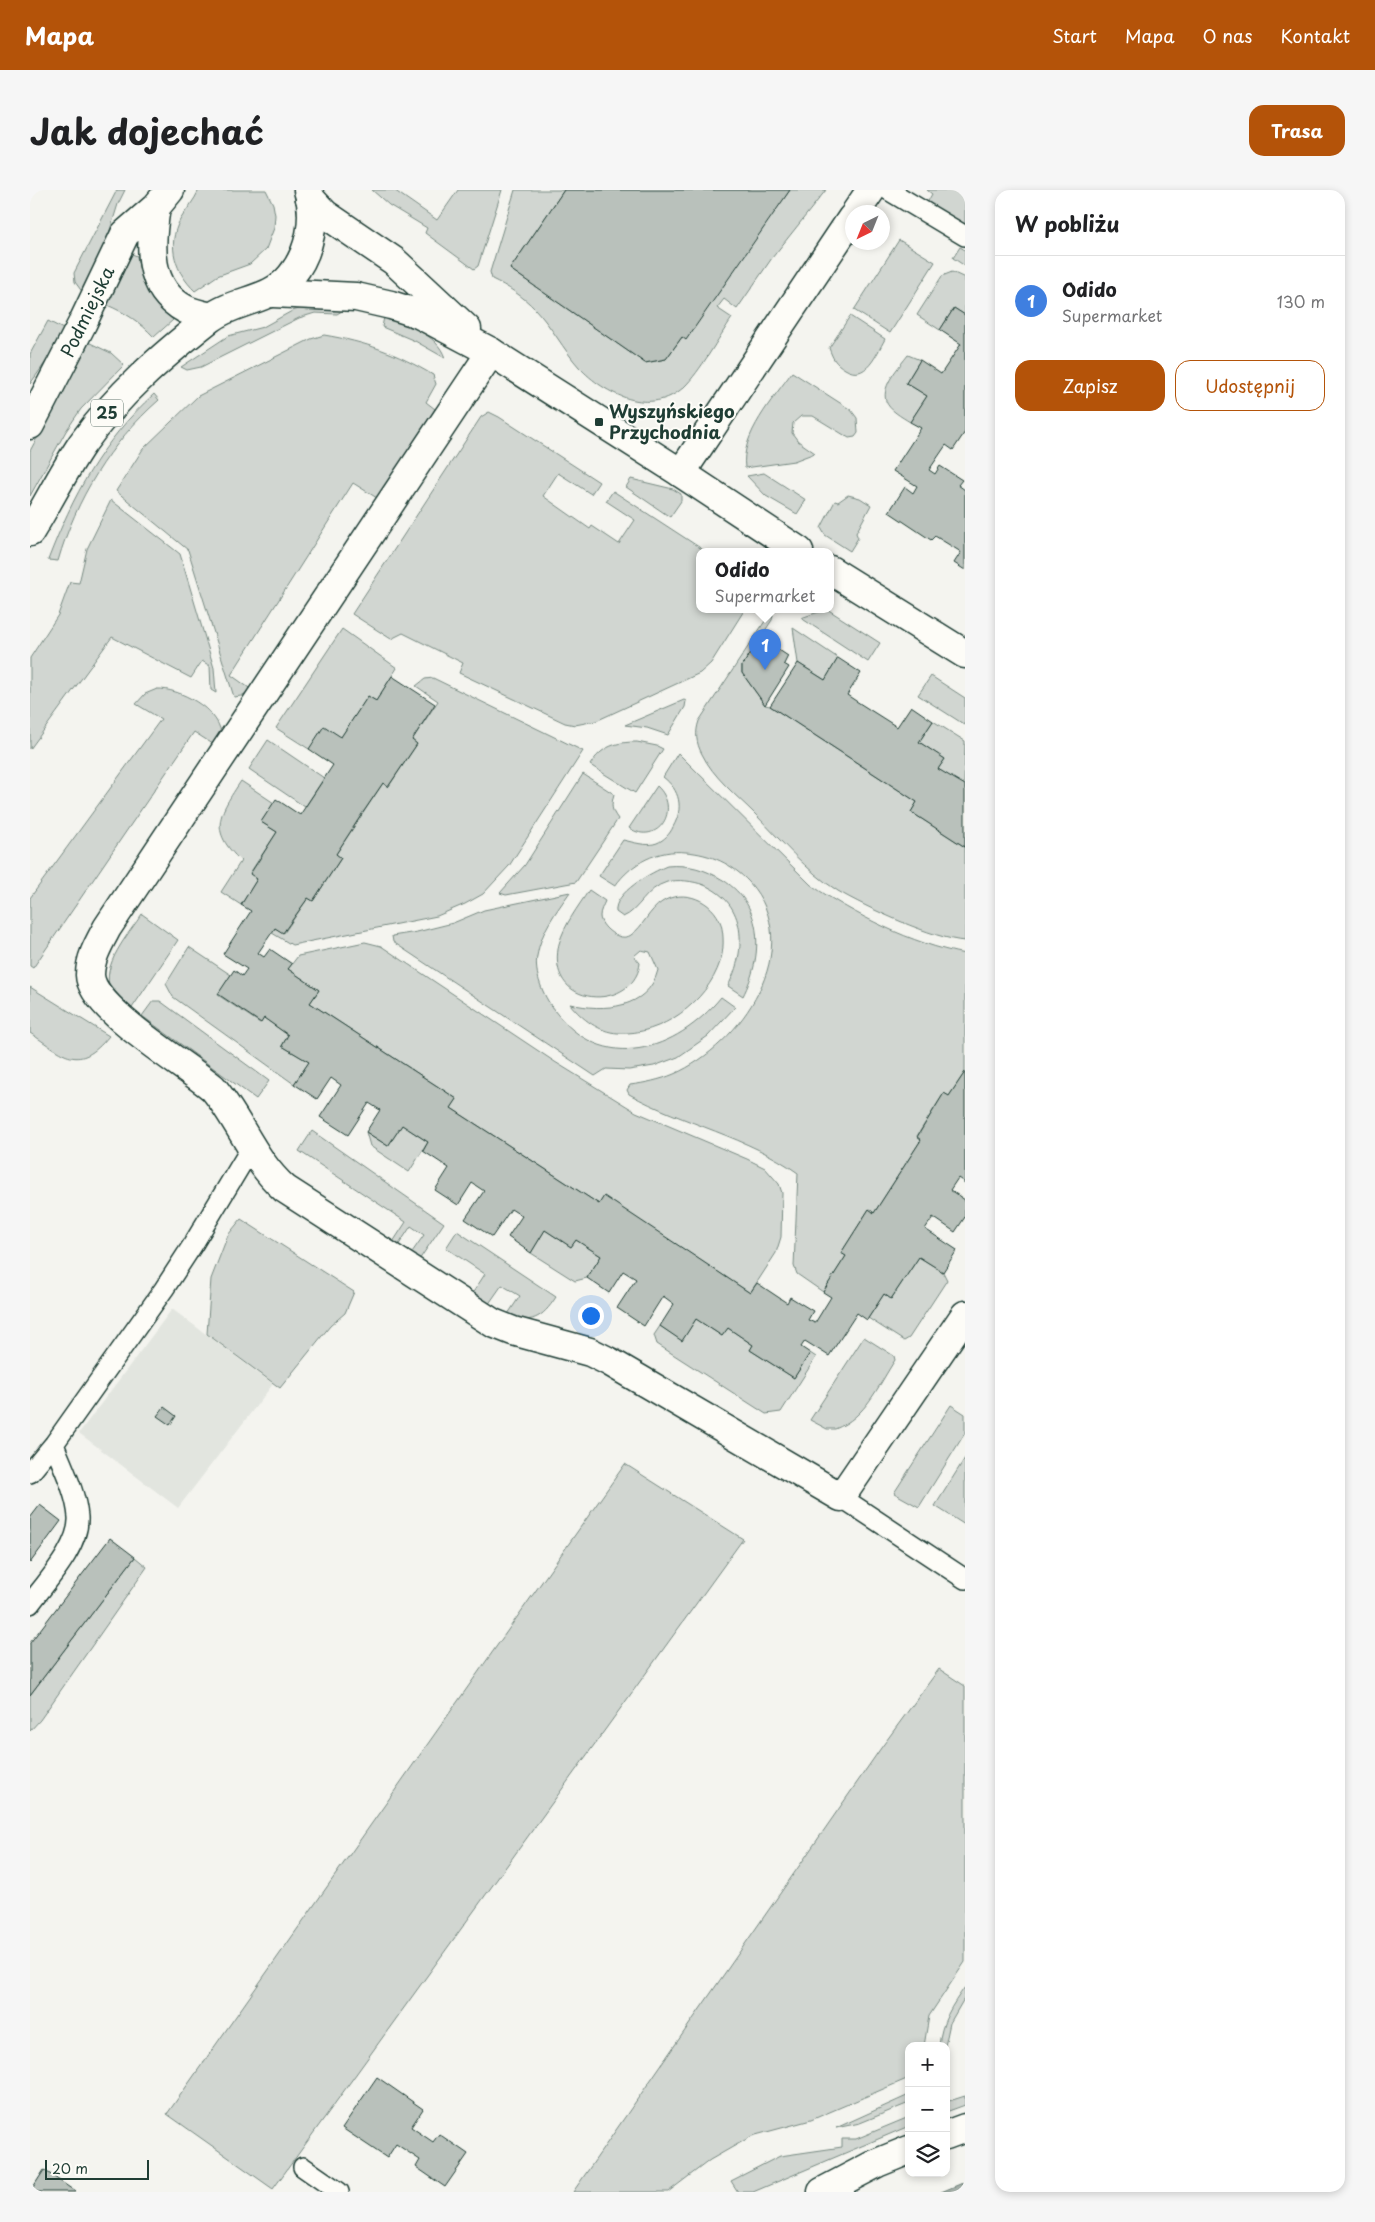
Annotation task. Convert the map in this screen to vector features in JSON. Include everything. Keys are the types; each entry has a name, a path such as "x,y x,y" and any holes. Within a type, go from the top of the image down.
{"street":[{"path":"861,205 871,190"},
{"path":"309,194 325,214 394,261 492,352"},
{"name":"25","path":"30,532 82,444 114,405 160,358 212,317 230,307 273,293 291,277 302,258 311,233 309,194"},
{"path":"163,198 152,232 151,259 158,279 171,298 186,310 212,317"},
{"name":"Podmiejska","path":"30,425 82,324 125,234 163,198"},
{"path":"681,474 845,228"},
{"path":"273,293 356,297 419,314 492,352 794,548"},
{"path":"492,352 107,928 94,956 90,977 96,995 112,1013 213,1088 270,1176 285,1189 474,1313 514,1331 590,1352 610,1362 840,1497 965,1315"},
{"path":"834,572 965,654"},
{"path":"950,2134 965,2128"},
{"path":"822,2192 877,2163 905,2152"}],"lane":[{"path":"888,190 965,236"},
{"path":"30,1473 54,1444 164,1289 251,1148"},
{"path":"30,1604 64,1557 73,1540 78,1520 75,1499 54,1444"},
{"path":"840,1497 965,1579"},
{"path":"303,2167 339,2192"}],"shaded area":[{"path":"117,190 125,190 118,204 106,243 83,293 75,282 74,273"},
{"path":"199,190 266,190 273,204 275,215 274,228 266,249 250,264 217,276 195,291 188,284 178,267 175,258 174,240 180,220"},
{"path":"372,190 394,190 437,220 458,190 502,190 478,266 474,269 425,233 427,228 389,205"},
{"path":"515,190 564,190 510,269 645,363 666,359 790,190 826,190 772,258 737,309 724,299 717,308 732,318 690,381 671,396 643,401 615,394 590,377 573,360 547,323 531,305 515,292 492,279 490,272"},
{"path":"927,190 965,190 965,228 927,203 932,194"},
{"path":"899,240 935,262 890,333 854,310"},
{"path":"960,247 965,250 965,266 953,258"},
{"path":"132,254 137,256 141,275 153,299 173,320 154,337 132,318 107,305"},
{"path":"952,272 965,278 965,315 954,308 940,330 917,315 942,276"},
{"path":"306,307 347,308 337,314 315,313 299,318 201,367 187,370 181,367 228,336 263,327 292,311"},
{"path":"850,316 885,339 874,359 865,369 859,372 852,372 839,365 833,358 829,348"},
{"path":"384,317 411,327 428,336 441,349 445,358 415,341 382,327"},
{"path":"48,321 65,330 55,349 30,384 30,354"},
{"path":"324,335 380,349 406,360 433,375 436,384 426,402 435,409 377,498 353,483 231,675 252,690 241,696 234,697 188,550 116,491 143,449 198,396 311,339"},
{"path":"88,342 111,353 124,365 81,409 66,431 30,496 30,451"},
{"path":"908,355 920,360 906,383 927,396 910,422 890,407 885,395 892,376"},
{"path":"792,372 851,410 857,418 858,433 855,437 849,438 813,416 801,416 793,423 792,433 798,441 815,453 794,461 745,468 745,455 753,430 768,405"},
{"path":"154,394 159,400 125,435 97,473 74,516 58,561 48,560 68,513 91,470 119,431"},
{"path":"489,412 499,417 599,482 591,494 558,473 543,496 590,529 592,526 619,544 635,520 606,501 613,491 700,548 696,548 696,613 742,613 711,663 700,673 596,721 575,725 565,723 459,673 463,663 403,633 391,639 352,614 481,417"},
{"path":"764,473 806,500 797,514 766,496 747,476"},
{"path":"631,479 673,489 681,494 681,501 670,517 626,487"},
{"path":"848,495 860,498 871,505 856,533 858,538 850,551 825,535 821,528 835,501 838,502"},
{"path":"111,500 180,554 214,668 216,693 211,690 210,666 202,661 191,678 112,637 30,749 30,658 58,615 70,582 79,583 87,549"},
{"path":"772,613 772,620 742,666 742,673 765,705 770,706 917,802 911,812 965,847 965,941 918,929 850,898 826,883 804,865 712,770 697,742 699,721"},
{"path":"815,613 833,613 880,643 868,662 801,618"},
{"path":"793,628 838,658 825,680 798,663"},
{"path":"342,629 397,668 376,701 368,696 341,737 309,749 276,728"},
{"path":"931,676 965,698 965,725 918,695"},
{"path":"433,678 583,751 509,866 483,894 437,916 292,945 272,933 275,928 284,933 308,898 313,901 341,858 336,854 383,783 389,786 417,744 412,740 438,701 416,686 425,679"},
{"path":"157,689 176,692 205,708 213,716 221,733 216,746 194,732 33,968 30,966 30,898 161,719 136,704 145,694"},
{"path":"684,700 686,701 685,707 668,735 647,728 625,725"},
{"path":"933,721 965,741 964,786 938,769 945,759 919,742"},
{"path":"268,740 324,778 305,807 249,769"},
{"path":"637,742 663,749 635,793 590,765 599,753 610,746"},
{"path":"678,753 811,885 846,907 905,936 965,954 965,1072 949,1096 944,1093 917,1136 921,1140 874,1213 869,1209 841,1253 846,1256 823,1292 797,1274 794,1266 798,1173 759,1150 650,1105 629,1094 627,1090 630,1085 674,1074 699,1060 722,1041 743,1018 759,992 769,964 772,936 765,908 749,882 728,865 704,855 676,852 655,855 637,864 615,886 599,876 623,840 640,844 653,844 662,840 670,832 676,820 679,806 677,794 663,777"},
{"path":"583,774 614,794 612,807 618,819 576,882 506,895 500,893 525,865"},
{"path":"241,781 274,803 261,822 277,832 250,873 257,879 241,905 221,892 241,861 224,840 220,822 227,803"},
{"path":"657,786 664,795 667,805 667,814 663,823 649,833 640,833 629,828"},
{"path":"667,866 696,868 710,873 737,891 747,904 753,918 757,949 750,981 743,996 728,986 738,958 740,943 736,915 729,903 718,893 695,882 671,881 654,889 629,914 623,917 616,912 617,905 627,891 643,878"},
{"path":"589,890 605,901 600,914 603,925 611,933 622,937 627,937 635,932 657,905 670,898 679,896 688,896 704,903 717,916 721,924 723,938 720,962 714,977 705,990 680,1014 650,1029 618,1033 604,1030 591,1024 570,1004 597,1008 623,1005 645,993 653,983 658,970 650,952 641,950 634,956 640,963 634,979 623,990 608,996 592,997 577,992 565,982 558,966 559,944 568,923"},
{"path":"570,892 554,914 542,938 536,963 540,984 546,998 554,1010 573,1030 594,1043 617,1049 639,1049 661,1042 683,1031 703,1016 721,997 735,1007 708,1036 678,1057 654,1066 629,1070 606,1069 595,1076 393,942 392,936 453,923 484,910"},
{"path":"142,914 178,940 132,1008 118,998 111,990 108,981 109,971 118,950"},
{"path":"365,942 381,946 555,1062 636,1112 765,1168 779,1184 782,1193 781,1237 776,1253 750,1293 604,1197 599,1204 451,1108 457,1099 310,1003 319,990 288,969 298,956"},
{"path":"189,947 231,975 218,995 260,1023 264,1018 288,1035 282,1046 309,1062 294,1084 173,997 166,984"},
{"path":"30,987 109,1036 98,1048 88,1055 79,1058 62,1054 52,1048 30,1033"},
{"path":"153,1001 160,1001 269,1081 256,1099 142,1016"},
{"path":"402,1125 428,1142 409,1172 370,1146 366,1132 388,1146"},
{"path":"312,1131 444,1223 419,1260 410,1255 424,1235 411,1226 398,1246 393,1242 406,1222 299,1151"},
{"path":"241,1219 354,1292 345,1313 330,1326 280,1388 207,1334 211,1279 228,1235"},
{"path":"545,1230 571,1247 576,1240 601,1256 587,1278 575,1281 531,1253"},
{"path":"457,1231 556,1297 551,1304 541,1315 529,1320 522,1320 506,1317 520,1296 502,1285 488,1305 472,1294 485,1274 446,1248"},
{"path":"919,1257 943,1272 947,1280 909,1338 904,1341 868,1318 884,1294 891,1299"},
{"path":"172,1309 273,1384 178,1508 79,1433"},
{"path":"696,1319 722,1336 728,1328 753,1345 750,1350 794,1378 810,1353 816,1357 781,1412 766,1414 657,1344 654,1335 660,1326 682,1340"},
{"path":"864,1337 894,1356 895,1360 863,1409 846,1424 835,1429 827,1429 810,1420"},
{"path":"951,1405 965,1414 965,1433 919,1507 894,1493"},
{"path":"965,1458 965,1525 935,1506"},
{"path":"625,1464 743,1539 273,2189 167,2114"},
{"path":"135,1557 147,1567 40,1720 30,1731 30,1695"},
{"path":"939,1669 965,1686 965,1962 929,2016 925,2042 905,2042 905,2080 811,2120 752,2136 710,2160 668,2192 573,2192 881,1748"},
{"path":"965,1987 965,1997 950,2023 946,2042 939,2042 942,2029 956,2000"},
{"path":"965,2096 965,2105 950,2111 950,2101"},
{"path":"905,2097 905,2105 860,2123 836,2128"},
{"path":"905,2119 905,2128 753,2192 738,2192 731,2181 780,2156 842,2147 842,2139 856,2139"},
{"path":"965,2182 965,2192 941,2192"}],"building":[{"path":"564,190 790,190 686,340 682,337 666,359 645,363 510,269"},
{"path":"954,308 965,315 965,432 953,450 946,445 929,470 935,474 940,466 962,480 958,485 965,490 965,570 954,563 961,552 935,536 931,540 889,512 905,487 913,493 917,486 893,471 921,428 910,422 927,396 906,383 920,360 941,374 961,344 940,330"},
{"path":"761,638 788,656 784,664 789,667 765,705 742,673 742,666"},
{"path":"838,658 861,673 847,695 856,701 897,727 911,706 933,721 919,742 945,759 938,769 965,785 965,847 911,812 917,802 770,706 798,663 825,680"},
{"path":"392,676 435,704 412,740 417,744 388,787 383,783 360,817 336,854 341,858 313,901 308,898 283,933 275,928 258,953 264,957 270,949 292,964 288,969 319,990 310,1003 457,1099 451,1108 599,1204 604,1196 750,1293 757,1283 787,1303 790,1297 813,1311 808,1320 815,1323 831,1297 823,1292 846,1256 841,1253 869,1209 874,1213 921,1140 917,1137 944,1093 949,1096 965,1072 965,1183 958,1178 950,1190 965,1200 965,1217 955,1232 933,1217 925,1229 957,1250 943,1272 919,1257 891,1299 884,1294 867,1320 857,1313 829,1356 805,1341 801,1347 810,1353 794,1378 750,1350 753,1345 728,1328 722,1336 696,1319 682,1341 660,1326 674,1304 663,1296 644,1326 617,1308 636,1279 623,1271 609,1293 587,1278 601,1256 576,1240 571,1247 545,1230 531,1253 508,1237 522,1216 511,1209 492,1237 465,1219 484,1191 472,1183 458,1205 435,1190 449,1168 423,1151 428,1142 402,1125 388,1146 366,1132 380,1110 369,1103 348,1135 320,1117 341,1085 331,1078 317,1099 294,1084 309,1062 282,1046 288,1035 264,1018 261,1023 218,994 234,970 242,976 247,969 223,954 251,911 241,905 257,879 250,874 277,832 261,822 276,799 300,815 333,765 309,749 324,726 341,737 368,696 376,701"},
{"path":"164,1407 176,1416 170,1425 157,1416"},
{"path":"40,1505 61,1521 30,1563 30,1518"},
{"path":"110,1538 135,1557 30,1695 30,1643"},
{"path":"377,2077 423,2109 411,2127 433,2142 439,2134 468,2154 445,2187 416,2167 420,2160 396,2144 387,2158 342,2128"},
{"path":"44,2170 76,2192 30,2192"}],"place":[{"name":"Wyszyńskiego Przychodnia","path":"599,422"},
{"name":"Odido","path":"765,670"}]}
